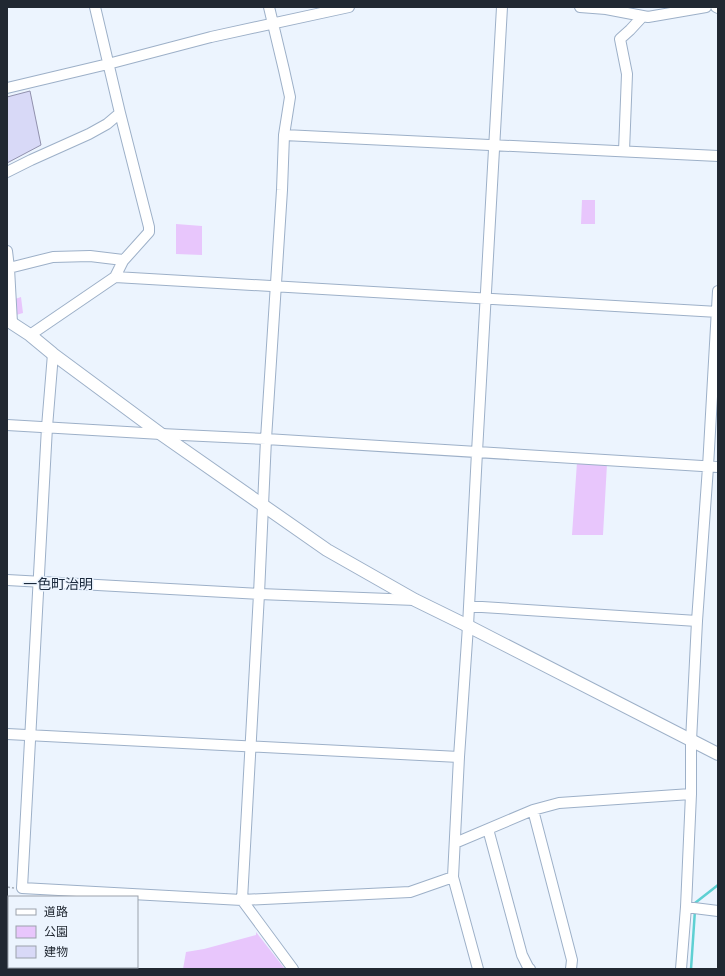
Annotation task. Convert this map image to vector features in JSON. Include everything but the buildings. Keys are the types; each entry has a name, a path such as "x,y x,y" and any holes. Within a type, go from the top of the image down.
{"street":[{"path":"30,335 115,277 124,260 149,232 95,7"},
{"path":"269,7 290,97 284,135 266,439 264,506 242,900 293,969"},
{"path":"7,88 108,64 191,42 349,7"},
{"path":"478,969 452,877 468,626 476,452 502,7"},
{"path":"580,7 646,13 706,7"},
{"path":"624,151 627,74 620,39 646,13"},
{"path":"7,172 89,134 107,124 120,113"},
{"path":"284,135 495,144 718,156"},
{"path":"7,251 9,268 9,321 30,335 53,354 162,434 327,550 415,600 718,754"},
{"path":"9,268 54,257 90,256 124,260"},
{"path":"115,277 717,312"},
{"path":"681,969 686,907 697,621 713,467 718,291"},
{"path":"53,354 46,426 22,888 242,900 410,892 452,877"},
{"path":"7,424 713,467"},
{"path":"7,580 259,594 415,600"},
{"path":"469,607 697,621"},
{"path":"7,734 459,757"},
{"path":"455,843 533,810 559,803 691,794"},
{"path":"533,810 572,960 571,969"},
{"path":"488,829 522,955 530,969"},
{"path":"686,907 718,911"}],"green space":[{"path":"582,200 595,200 595,224 581,224"},
{"path":"176,224 202,226 202,255 176,254"},
{"path":"21,297 23,313 16,315 15,299"},
{"path":"577,462 607,464 603,535 572,535"},
{"path":"256,932 285,969 183,969 186,952 204,949 256,935"}],"waterway":[{"path":"695,905 695,903 718,885"},
{"path":"691,969 695,910"}],"district":[{"name":"一色町治明","path":"58,584"}]}
